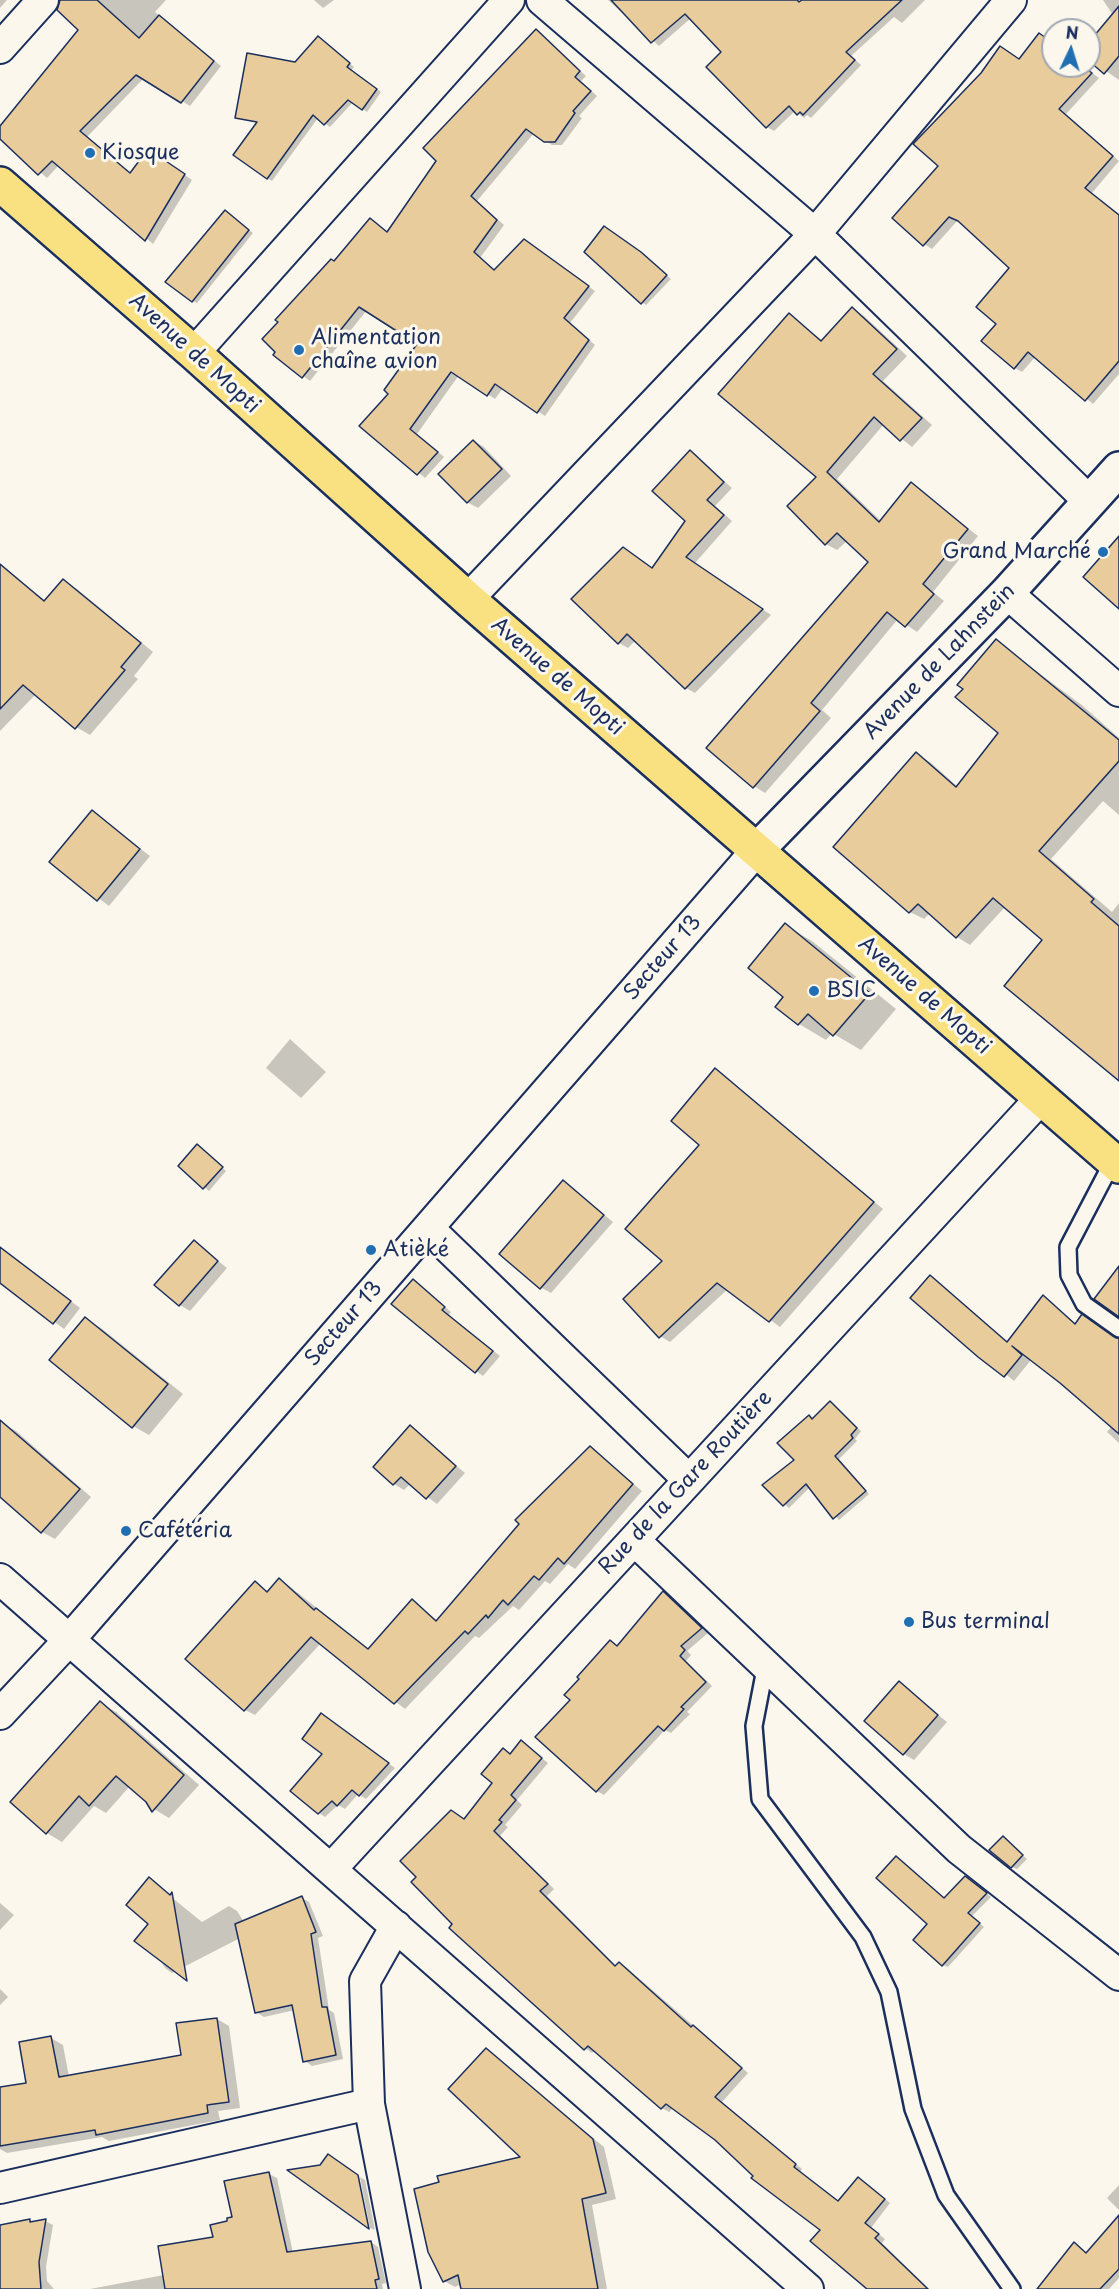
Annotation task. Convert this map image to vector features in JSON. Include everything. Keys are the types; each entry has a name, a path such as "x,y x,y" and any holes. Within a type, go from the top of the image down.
{"main road":[{"name":"Avenue de Mopti","path":"0,183 195,353 468,599 1116,1163"}],"street":[{"path":"0,48 43,0"},
{"path":"195,353 509,0"},
{"path":"542,0 815,234 1090,502"},
{"path":"468,599 815,234 1011,0"},
{"name":"Avenue de Lahnstein","path":"756,851 1007,593 1119,470"},
{"path":"1007,593 1119,691"},
{"name":"Secteur 13","path":"0,1714 70,1639 756,851"},
{"name":"Rue de la Gare Routière","path":"331,1869 1041,1098"},
{"path":"428,1228 689,1480"},
{"path":"634,1540 959,1849 1119,1976"},
{"path":"0,1579 808,2289"},
{"path":"396,1926 365,1981 369,2104 405,2289"},
{"path":"0,2188 369,2104"}],"lane":[{"path":"1116,1163 1068,1247 1069,1275 1084,1304 1114,1329 1119,1329"},
{"path":"766,1664 754,1726 760,1799 863,1937 889,1992 913,2109 946,2195 1012,2289"}],"building":[{"path":"60,0 97,0 139,38 159,15 214,61 181,103 136,75 80,131 130,173 148,149 185,174 145,241 52,161 38,175 0,139 0,126 78,30 57,10"},
{"path":"611,0 797,0 799,2 802,0 902,0 846,52 855,60 803,115 800,112 797,115 789,106 766,128 706,67 721,52 685,14 651,43"},
{"path":"1119,6 1119,56 1104,74 1101,71 1101,28"},
{"path":"536,29 580,71 575,77 591,91 573,111 575,113 555,142 544,142 526,129 471,196 497,220 474,252 494,270 524,239 589,286 564,318 589,340 537,413 495,384 487,396 451,372 410,429 438,452 417,475 359,426 388,394 384,390 417,344 359,307 302,378 273,355 275,352 262,339 278,322 275,320 331,259 334,261 370,218 387,232 436,161 423,148"},
{"path":"1039,33 1041,34 1041,78 1087,78 1059,109 1113,156 1085,188 1119,215 1119,361 1085,401 1028,352 1014,369 981,341 996,324 976,307 1009,268 958,221 949,217 923,246 892,218 938,166 913,144 981,73 1000,46 1019,59"},
{"path":"318,36 350,63 347,67 377,89 362,110 348,100 324,125 313,115 267,179 233,155 257,122 235,118 247,53 295,62"},
{"path":"225,210 249,230 192,302 165,282"},
{"path":"604,226 641,252 667,275 641,304 584,252"},
{"path":"852,307 897,349 873,374 922,418 900,441 874,417 827,472 879,522 911,482 968,529 923,584 934,594 905,627 887,612 811,703 820,711 753,788 706,748 868,562 837,533 825,545 787,506 816,477 718,394 789,313 821,341"},
{"path":"473,440 502,469 467,503 438,474"},
{"path":"690,450 724,482 707,500 724,515 686,557 763,609 685,689 627,634 618,644 571,599 623,547 652,568 685,521 652,491"},
{"path":"1119,536 1119,609 1083,577"},
{"path":"0,564 44,601 63,579 141,643 121,667 125,670 75,729 23,685 0,709"},
{"path":"996,639 1119,740 1119,761 1039,851 1094,899 1091,902 1119,926 1119,1081 1004,986 1042,940 993,898 956,938 918,904 909,913 833,847 916,752 956,787 998,733 955,697 963,689 957,685"},
{"path":"92,810 140,849 97,901 49,862"},
{"path":"785,923 870,993 833,1036 808,1014 798,1025 775,1007 783,997 748,968"},
{"path":"715,1068 874,1202 769,1322 717,1283 659,1338 623,1299 662,1261 625,1229 699,1145 671,1121"},
{"path":"197,1144 223,1167 203,1189 178,1166"},
{"path":"563,1180 604,1215 540,1289 499,1254"},
{"path":"194,1240 218,1261 179,1306 154,1285"},
{"path":"0,1247 71,1301 53,1324 0,1283"},
{"path":"1119,1266 1119,1317 1094,1299"},
{"path":"930,1275 1007,1342 1043,1295 1075,1324 1082,1314 1119,1339 1119,1434 1060,1383 1012,1346 1022,1355 1004,1377 978,1357 910,1298"},
{"path":"413,1279 445,1307 442,1310 493,1351 475,1373 391,1304"},
{"path":"85,1317 168,1384 132,1428 49,1360"},
{"path":"830,1401 857,1428 851,1435 853,1438 835,1456 866,1491 833,1519 806,1484 783,1506 762,1485 794,1460 777,1443 809,1415 812,1419"},
{"path":"0,1420 80,1489 41,1533 0,1497"},
{"path":"410,1425 456,1466 426,1499 401,1477 393,1485 373,1467"},
{"path":"590,1446 633,1484 564,1564 558,1558 539,1580 534,1576 508,1605 503,1600 488,1618 486,1615 468,1634 465,1631 394,1704 311,1637 244,1711 185,1659 255,1581 267,1592 279,1578 314,1610 316,1608 368,1649 412,1599 436,1621 519,1524 515,1520"},
{"path":"663,1591 702,1628 681,1646 685,1650 680,1656 706,1682 681,1707 684,1709 664,1731 658,1726 596,1792 535,1737 570,1700 564,1695 579,1679 577,1677 610,1640 617,1646"},
{"path":"899,1681 938,1715 903,1755 864,1721"},
{"path":"100,1701 184,1775 152,1812 146,1802 116,1776 89,1806 79,1796 46,1834 10,1802"},
{"path":"321,1713 389,1763 359,1796 352,1790 337,1806 332,1801 318,1814 290,1791 322,1754 302,1739"},
{"path":"521,1740 542,1758 511,1795 516,1800 499,1820 502,1822 494,1831 548,1884 540,1891 615,1966 619,1962 691,2027 693,2025 742,2068 715,2097 796,2164 794,2167 838,2201 858,2177 885,2199 865,2223 879,2234 875,2238 928,2289 867,2289 810,2241 820,2230 751,2178 753,2176 715,2140 666,2104 661,2109 588,2046 584,2050 449,1928 452,1924 411,1882 416,1877 400,1861 451,1810 464,1819 492,1783 481,1774 503,1748 510,1754"},
{"path":"1003,1836 1023,1855 1011,1868 989,1850"},
{"path":"896,1856 944,1898 965,1876 987,1893 968,1913 980,1923 942,1966 913,1940 927,1924 876,1878"},
{"path":"149,1877 170,1895 172,1892 187,1981 134,1941 148,1924 126,1905"},
{"path":"302,1896 316,1932 311,1934 322,2007 327,2007 336,2055 303,2062 292,2005 255,2013 235,1924"},
{"path":"217,2018 229,2102 207,2105 208,2113 96,2135 95,2130 0,2146 0,2087 26,2083 19,2042 51,2036 59,2077 181,2055 176,2023"},
{"path":"486,2048 593,2139 606,2193 582,2199 598,2289 461,2289 458,2275 443,2282 428,2252 414,2189 439,2182 437,2176 520,2157 448,2089"},
{"path":"328,2154 358,2175 369,2229 287,2170 320,2165"},
{"path":"269,2172 287,2252 371,2241 379,2279 375,2280 377,2289 165,2289 158,2246 213,2237 210,2225 227,2221 227,2218 232,2217 224,2181"},
{"path":"1119,2215 1119,2269 1100,2289 1037,2289 1074,2242 1086,2253"},
{"path":"30,2219 30,2222 46,2219 39,2262 41,2289 0,2289 0,2225"}],"place":[{"name":"Kiosque","path":"90,153"},
{"name":"Alimentation chaîne avion","path":"299,350"},
{"name":"Grand Marché","path":"1103,552"},
{"name":"BSIC","path":"814,991"},
{"name":"Atièké","path":"371,1250"},
{"name":"Cafétéria","path":"126,1531"},
{"name":"Bus terminal","path":"909,1622"}]}
